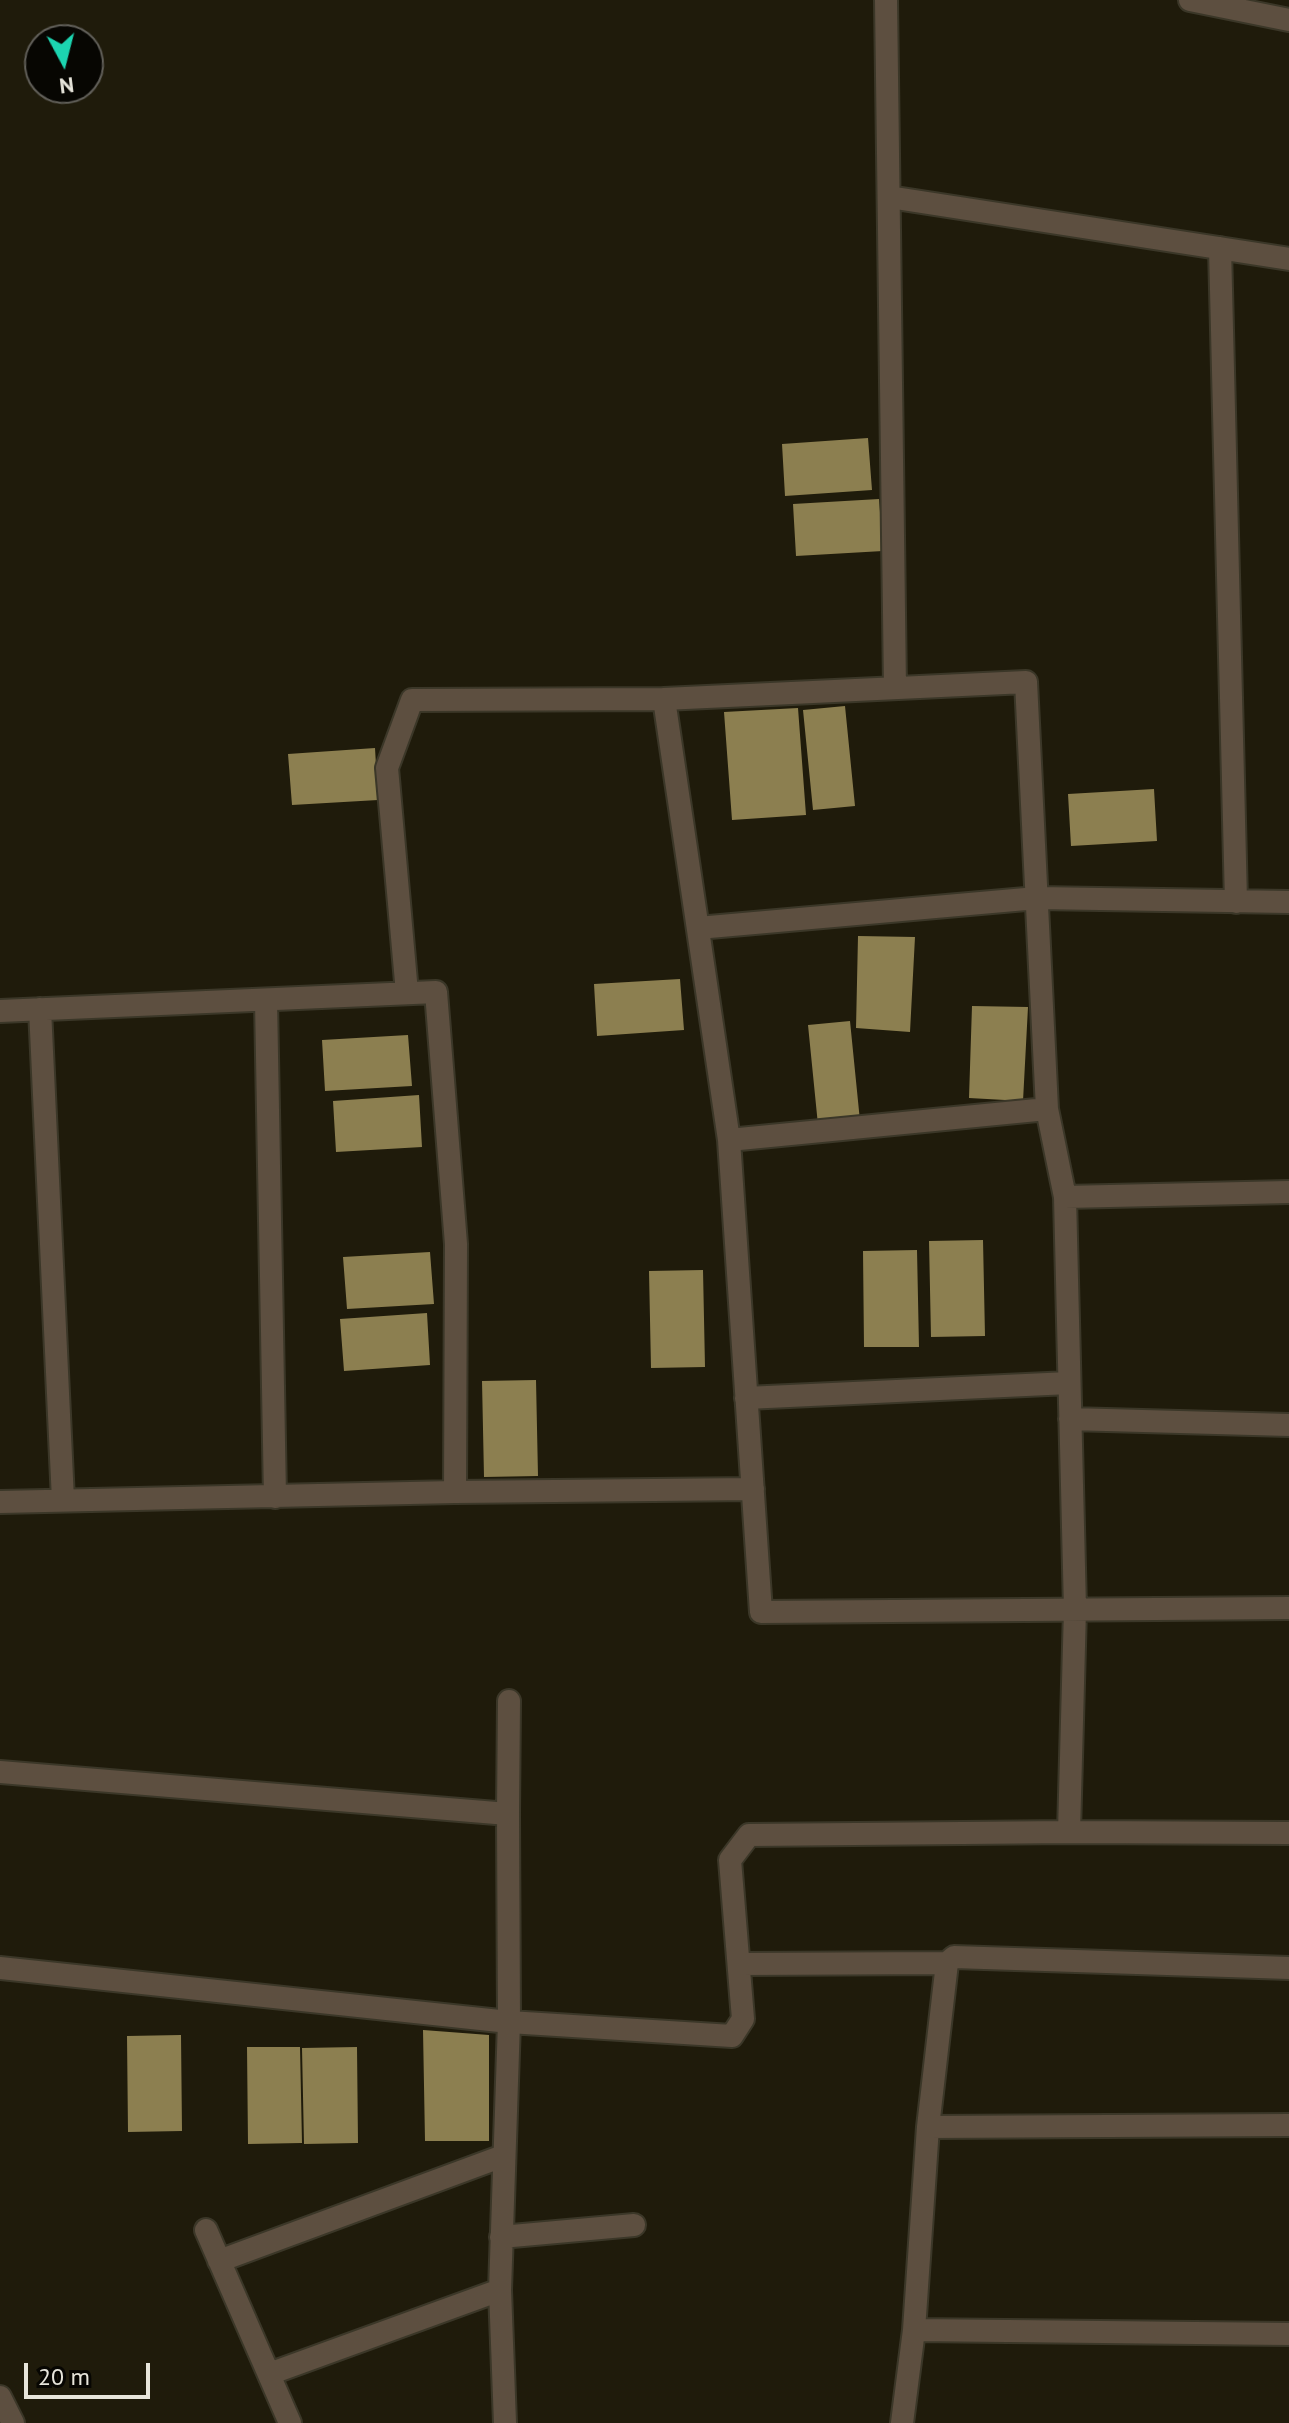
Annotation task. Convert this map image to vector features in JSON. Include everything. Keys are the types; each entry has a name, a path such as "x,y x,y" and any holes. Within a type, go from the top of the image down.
{"street":[{"path":"886,0 895,688"},
{"path":"1190,0 1289,20"},
{"path":"889,197 1289,259"},
{"path":"1220,248 1236,902"},
{"path":"407,993 387,768 412,700 664,699 1026,682 1047,1109 1065,1197 1075,1609 1069,1832"},
{"path":"664,699 729,1140 761,1612 1289,1608"},
{"path":"698,928 1037,898 1289,902"},
{"path":"0,1011 436,992 456,1244 455,1492"},
{"path":"266,1000 275,1497"},
{"path":"40,1009 63,1500"},
{"path":"729,1140 1047,1109"},
{"path":"1065,1197 1289,1192"},
{"path":"746,1398 1069,1383"},
{"path":"1070,1419 1289,1425"},
{"path":"0,1502 753,1489"},
{"path":"505,2423 500,2290 509,2022 509,1701"},
{"path":"0,1772 508,1814"},
{"path":"0,1968 509,2022 732,2036 743,2019 730,1860 749,1835 1289,1833"},
{"path":"739,1964 947,1963 954,1957 1289,1968"},
{"path":"902,2423 914,2330 928,2127 947,1963"},
{"path":"928,2127 1289,2125"},
{"path":"219,2261 503,2156"},
{"path":"501,2237 634,2225"},
{"path":"206,2230 290,2423"},
{"path":"269,2374 500,2290"},
{"path":"914,2330 1289,2334"},
{"path":"0,2397 13,2423"}],"building":[{"path":"868,438 872,490 785,496 782,444"},
{"path":"879,499 883,551 796,556 793,504"},
{"path":"845,706 855,806 813,810 803,710"},
{"path":"798,708 806,815 732,820 724,712"},
{"path":"375,748 378,800 292,805 288,754"},
{"path":"1154,789 1157,841 1071,846 1068,794"},
{"path":"858,936 915,937 910,1032 856,1028"},
{"path":"680,979 684,1030 597,1036 594,984"},
{"path":"972,1006 1028,1007 1023,1101 969,1098"},
{"path":"850,1021 860,1121 818,1125 808,1025"},
{"path":"408,1035 412,1086 325,1091 322,1040"},
{"path":"419,1095 422,1147 336,1152 333,1101"},
{"path":"983,1240 985,1336 931,1337 929,1241"},
{"path":"917,1250 919,1347 864,1347 863,1251"},
{"path":"430,1252 434,1304 347,1309 343,1257"},
{"path":"703,1270 705,1367 651,1368 649,1271"},
{"path":"427,1313 430,1365 344,1371 340,1319"},
{"path":"536,1380 538,1476 484,1477 482,1381"},
{"path":"423,2030 489,2035 489,2141 425,2141"},
{"path":"181,2035 182,2131 128,2132 127,2036"},
{"path":"247,2047 300,2047 302,2143 248,2144"},
{"path":"357,2047 358,2143 304,2144 302,2048"}]}
